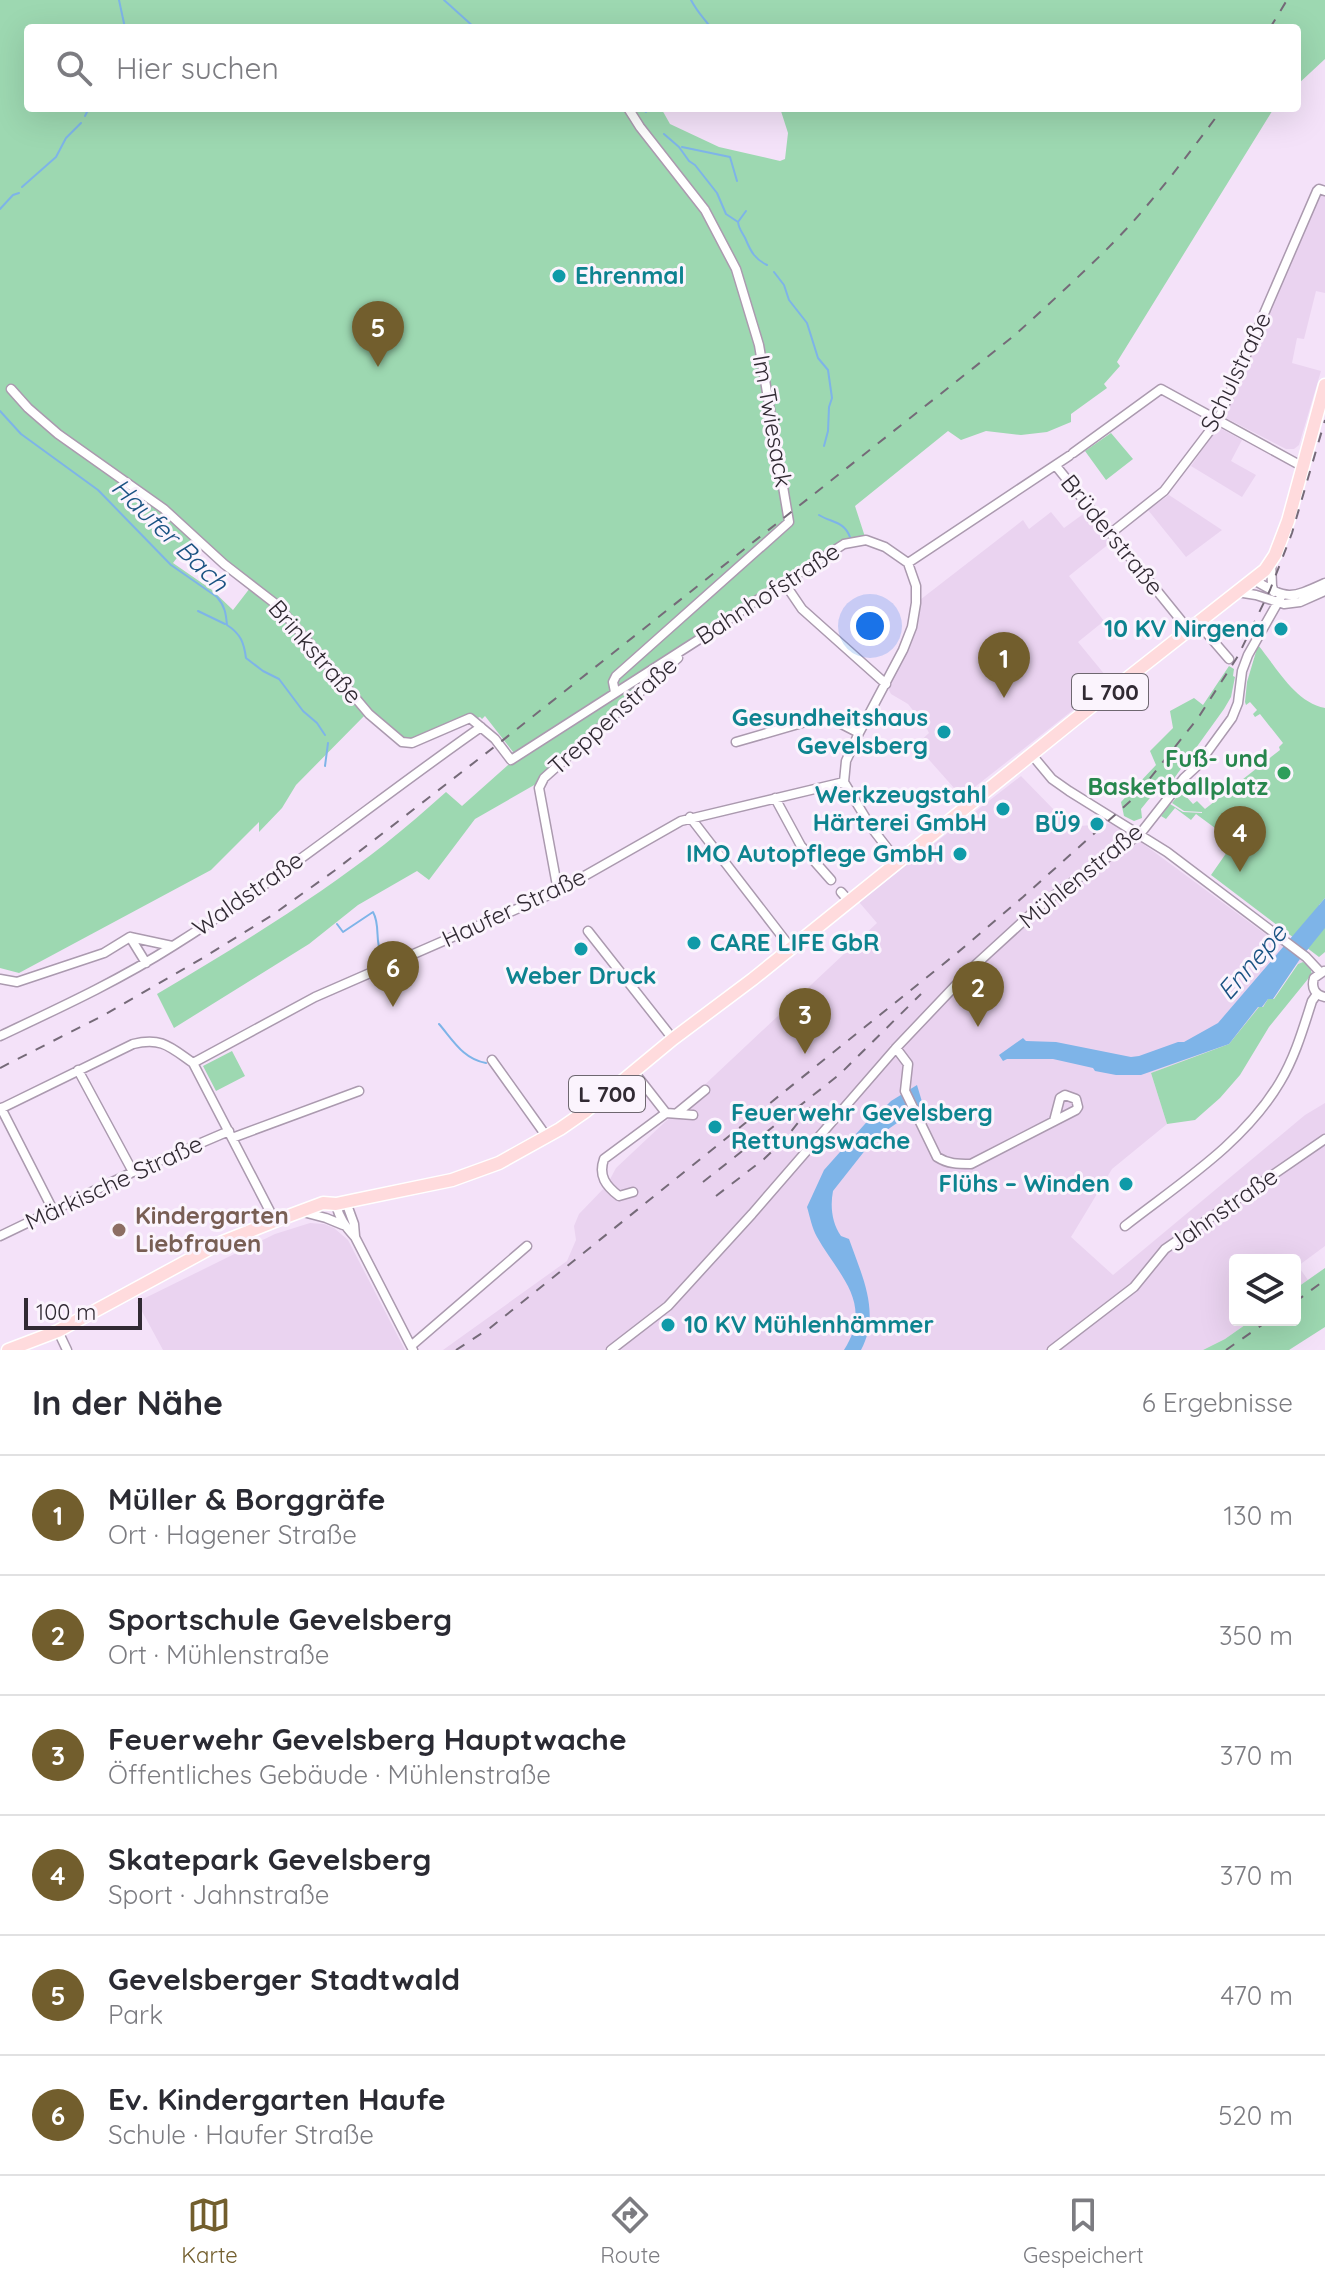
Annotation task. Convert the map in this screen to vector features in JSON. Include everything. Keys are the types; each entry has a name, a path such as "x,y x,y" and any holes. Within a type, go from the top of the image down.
{"main road":[{"name":"L 700","path":"8,1350 58,1331 220,1243 323,1203 341,1203 461,1177 499,1163 586,1111 791,948 845,897 898,862 1254,580 1271,562 1288,521 1325,385"}],"street":[{"name":"Im Twiesack","path":"615,692 613,682 616,676 789,522 759,345 736,269 705,210 631,112"},
{"name":"Schulstraße","path":"1111,533 1164,491 1218,420 1317,191 1325,191"},
{"name":"Brinkstraße","path":"11,389 58,434 164,509 224,564 277,605 369,714 402,742 412,743 470,718 481,727"},
{"path":"1056,466 1161,389 1304,465"},
{"name":"Brüderstraße","path":"908,563 1056,466 1193,626 1229,659"},
{"name":"Bahnhofstraße","path":"481,727 511,760 844,544 866,540 879,544 908,563"},
{"path":"1271,562 1275,597"},
{"path":"898,862 871,827 844,782 846,761 912,627 916,586 908,563"},
{"path":"1254,580 1275,597 1298,595 1325,583"},
{"path":"785,584 802,609 886,684"},
{"path":"1237,592 1300,602 1325,591"},
{"name":"Mühlenstraße","path":"611,1350 668,1306 896,1048 972,968 1042,904 1140,834 1184,778 1202,761 1232,718 1238,703 1242,671 1275,597"},
{"name":"Treppenstraße","path":"558,891 539,788 544,778 696,641"},
{"path":"736,742 826,716 859,733"},
{"name":"Waldstraße","path":"0,1036 84,996 173,946 481,727"},
{"path":"1032,755 1060,785 1140,834 1323,972 1312,982 1321,996 1312,1001 1289,1065 1261,1110 1226,1147 1125,1226"},
{"name":"Haufer Straße","path":"193,1063 315,997 558,891 690,817 844,782"},
{"path":"775,798 801,846 831,880"},
{"path":"690,817 791,948"},
{"path":"588,931 673,1039"},
{"path":"130,937 146,963"},
{"path":"0,979 17,982 104,953 130,937 173,946"},
{"path":"53,1210 1,1108 133,1044 151,1039 171,1047 193,1063 275,1221"},
{"path":"896,1048 908,1064 905,1091 937,1157 957,1164 971,1164 1054,1121"},
{"path":"492,1060 547,1137"},
{"path":"78,1070 133,1172"},
{"path":"634,1072 671,1113 693,1115"},
{"path":"633,1192 619,1196 605,1182 601,1174 604,1159 705,1090"},
{"name":"Märkische Straße","path":"0,1236 133,1172 359,1091"},
{"name":"Jahnstraße","path":"1052,1350 1134,1287 1165,1249 1325,1139"},
{"path":"341,1203 338,1215 355,1237 412,1348 527,1246"},
{"path":"341,1203 354,1224 355,1237"},
{"path":"301,1212 344,1226"},
{"path":"58,1331 67,1350"}],"shaded area":[{"path":"1322,194 1325,195 1325,293 1316,291 1304,339 1297,338 1292,363 1321,371 1299,445 1286,449 1224,417 1289,258"},
{"path":"1218,427 1242,440 1231,461 1256,475 1242,497 1191,466"},
{"path":"1169,495 1222,530 1186,557 1148,510"},
{"path":"1051,512 1064,528 1086,512 1110,543 1069,576 1104,621 1078,642 1110,681 962,797 916,745 929,733 926,727 908,704 891,694 886,684 903,650 916,603 1023,520 1029,529"},
{"path":"1021,776 1057,813 1080,826 1115,823 1303,962 1297,964 1273,999 1256,1011 1229,1044 1151,1073 1167,1124 1112,1169 1071,1237 1113,1275 1305,1115 1325,1103 1325,1246 1301,1264 1301,1254 1229,1254 1229,1326 1243,1326 1203,1350 443,1350 567,1261 576,1240 574,1226 579,1214 607,1185 616,1168 877,923 859,902"},
{"path":"310,1223 334,1228 348,1240 405,1350 163,1350 137,1302 275,1234"},
{"path":"1301,1270 1308,1280 1301,1285"}],"green space":[{"path":"0,0 1325,0 1325,59 1301,81 1301,24 24,24 24,112 663,112 670,124 719,147 780,161 785,159 788,133 781,112 1272,112 1117,362 1120,366 1104,384 1107,388 1071,414 1071,422 1047,432 1021,435 986,431 961,440 948,431 855,506 866,540 854,540 696,641 543,780 475,819 429,880 417,871 358,905 309,944 174,1028 157,994 330,885 385,844 446,792 462,806 517,757 485,716 413,745 368,712 296,785 282,808 259,832 259,822 211,870 19,973 0,968","holes":["192,538 250,588 233,610 212,590 173,563"]},
{"path":"1111,433 1133,459 1106,480 1085,451"},
{"path":"1258,645 1296,691 1314,705 1325,708 1325,898 1319,905 1325,911 1325,952 1319,957 1211,875 1234,842 1196,814 1191,820 1175,808 1166,819 1161,816 1170,804 1183,812 1202,813 1184,811 1172,803 1189,781 1191,783 1182,792 1193,804 1197,801 1205,809 1280,750 1283,743 1260,714 1255,717 1253,714 1257,710 1250,702 1246,705 1245,702 1247,682"},
{"path":"1229,666 1234,669 1235,677 1231,697 1224,709 1170,784 1162,783 1141,809 1142,818 1134,821 1124,816 1121,802 1156,765 1150,751 1173,728 1170,711 1194,698 1203,705"},
{"path":"1303,962 1310,967 1312,974 1269,1027 1240,1075 1195,1120 1167,1124 1151,1073 1229,1044 1259,1007 1263,1007 1268,999 1274,999 1298,964"},
{"path":"232,1051 245,1076 216,1091 203,1066"},
{"path":"1325,1268 1325,1327 1289,1350 1203,1350 1243,1326 1301,1326 1301,1285"}],"water":[{"path":"1325,898 1325,928 1273,999 1258,1007 1229,1044 1141,1075 1116,1075 1053,1059 1003,1061 999,1055 1023,1038 1026,1041 1056,1042 1131,1057 1184,1042 1218,1023"},
{"path":"917,1085 923,1105 874,1139 833,1191 834,1220 841,1236 849,1239 864,1281 869,1308 867,1336 861,1350 844,1350 856,1318 854,1304 850,1290 815,1234 807,1207 824,1170 880,1107 883,1109"}],"waterway":[{"name":"Haufer Bach","path":"119,0 124,24"},
{"path":"444,0 471,24"},
{"path":"691,0 708,24"},
{"name":"Haufer Bach","path":"85,116 87,112"},
{"name":"Haufer Bach","path":"22,187 56,157 66,138 81,123"},
{"path":"664,134 695,165 717,193 726,214 738,222 754,255 767,265"},
{"path":"682,147 730,157 737,181"},
{"name":"Haufer Bach","path":"0,209 19,193"},
{"path":"738,222 746,211"},
{"path":"774,272 784,285 789,300 807,323 818,358 828,370 832,398 824,446"},
{"name":"Haufer Bach","path":"0,411 21,434 98,490 171,565 217,597 225,610 227,625 241,639 246,658 279,679 325,735"},
{"path":"819,515 841,525 850,537"},
{"path":"198,611 225,624"},
{"name":"Haufer Bach","path":"325,766 328,743"},
{"name":"Haufer Bach","path":"337,924 343,932 373,912 382,955"},
{"name":"Haufer Bach","path":"439,1024 465,1053 486,1063"}],"railway":[{"path":"1272,24 1287,0"},
{"path":"0,1068 106,1014 271,916 498,744 1015,335 1131,224 1220,112"},
{"path":"456,1350 490,1328 957,953 1135,797 1198,718 1238,656 1270,590 1292,533 1325,420"},
{"path":"703,1182 840,1074 921,994"},
{"path":"716,1196 764,1159 786,1138 811,1106"},
{"path":"1301,1298 1325,1280"},
{"path":"1226,1350 1260,1326"}],"place":[{"name":"Ehrenmal","path":"559,276"},
{"name":"Gevelsberger Stadtwald","path":"378,367"},
{"name":"10 KV Nirgena","path":"1281,629"},
{"name":"Müller & Borggräfe","path":"1004,698"},
{"name":"Gesundheitshaus Gevelsberg","path":"944,732"},
{"name":"Fuß- und Basketballplatz","path":"1284,773"},
{"name":"Werkzeugstahl Härterei GmbH","path":"1003,809"},
{"name":"BÜ9","path":"1097,824"},
{"name":"IMO Autopflege GmbH","path":"960,854"},
{"name":"Skatepark Gevelsberg","path":"1240,872"},
{"name":"CARE LIFE GbR","path":"694,943"},
{"name":"Weber Druck","path":"581,949"},
{"name":"Ev. Kindergarten Haufe","path":"393,1007"},
{"name":"Sportschule Gevelsberg","path":"978,1027"},
{"name":"Feuerwehr Gevelsberg Hauptwache","path":"805,1054"},
{"name":"Feuerwehr Gevelsberg Rettungswache","path":"715,1127"},
{"name":"Flühs – Winden","path":"1126,1184"},
{"name":"Kindergarten Liebfrauen","path":"119,1230"},
{"name":"10 KV Mühlenhämmer","path":"668,1325"}],"water label":[{"name":"Ennepe","path":"1252,962"}]}
